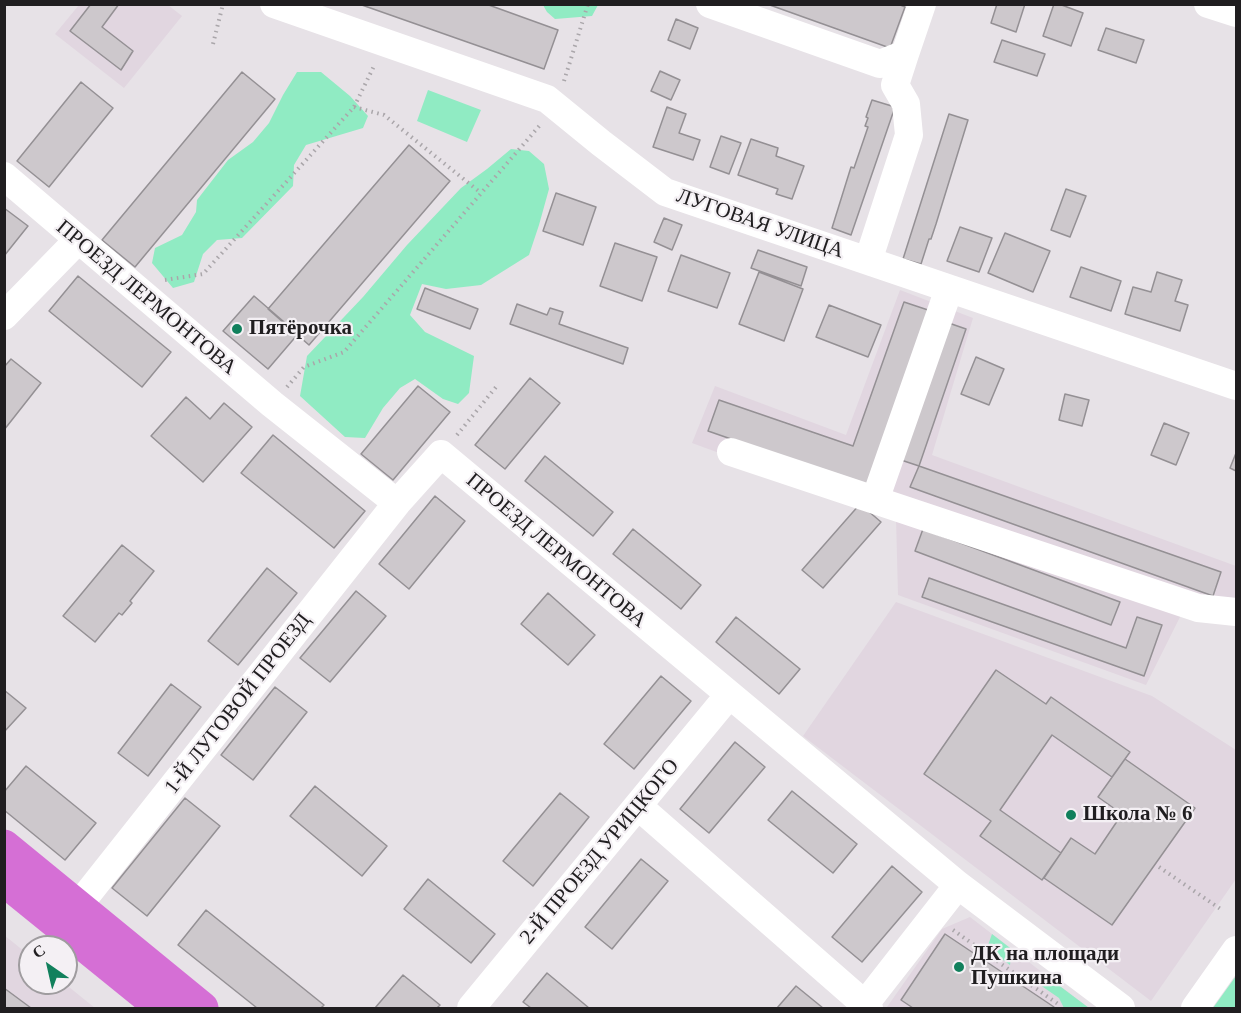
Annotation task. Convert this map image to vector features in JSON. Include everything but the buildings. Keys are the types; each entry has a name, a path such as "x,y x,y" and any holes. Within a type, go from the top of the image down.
{"highway":[{"path":"4,846 202,1008"},
{"path":"4,880 162,1008"}],"street":[{"name":"ЛУГОВАЯ УЛИЦА","path":"274,4 547,99 665,192 1236,386"},
{"path":"710,4 880,64 905,54"},
{"path":"868,261 909,135 906,104 895,85 922,4"},
{"path":"1208,4 1236,13"},
{"name":"ПРОЕЗД ЛЕРМОНТОВА","path":"4,176 272,404 397,503"},
{"path":"4,316 78,240"},
{"path":"875,500 949,289"},
{"path":"730,452 1198,608 1236,612"},
{"path":"397,503 441,454"},
{"name":"ПРОЕЗД ЛЕРМОНТОВА","path":"441,454 958,885 1121,1008"},
{"name":"1-Й ЛУГОВОЙ ПРОЕЗД","path":"78,906 397,503"},
{"name":"2-Й ПРОЕЗД УРИЦКОГО","path":"471,1008 729,695"},
{"path":"638,806 867,1006 958,885"},
{"path":"1195,1008 1236,950"}],"path":[{"path":"213,44 223,4"},
{"path":"272,404 304,367 344,352 556,106 588,4"},
{"path":"132,285 203,274 354,107 385,43"},
{"path":"354,107 384,116 481,194"},
{"path":"441,454 496,387"},
{"path":"1159,867 1222,910"},
{"path":"952,930 1058,1004 1058,1008"}],"shaded area":[{"path":"79,5 168,5 182,16 124,88 55,34"},
{"path":"900,290 973,318 932,455 1236,566 1236,618 1181,615 1146,685 898,595 896,518 692,443 715,386 846,435"},
{"name":"Школа № 6","path":"896,602 1152,696 1236,750 1236,879 1151,1001 803,736"},
{"path":"970,917 1089,1008 887,1007 942,929"},
{"path":"4,935 18,946 18,995 78,994 95,1008 5,1008"}],"green space":[{"path":"543,5 598,5 592,16 555,19"},
{"path":"297,72 321,72 350,96 368,116 363,128 306,145 294,165 293,186 242,238 217,240 203,254 194,282 173,288 152,263 155,248 182,235 196,212 197,200 228,160 253,142 269,123"},
{"path":"428,90 481,110 467,142 417,121"},
{"path":"511,149 529,151 544,164 549,189 529,255 481,285 446,289 422,284 410,315 425,332 474,356 469,393 458,404 443,399 415,379 400,388 383,408 365,438 345,437 300,396 307,356 461,188"},
{"path":"992,934 1014,951 1010,965 987,948"},
{"path":"1041,972 1089,1008 1064,1008 1059,998 1030,978 1036,977"},
{"path":"1236,976 1236,1008 1213,1008"}],"place":[{"name":"Пятёрочка","path":"237,329"},
{"name":"Школа № 6","path":"1071,815"},
{"name":"ДК на площади Пушкина","path":"959,967"}]}
